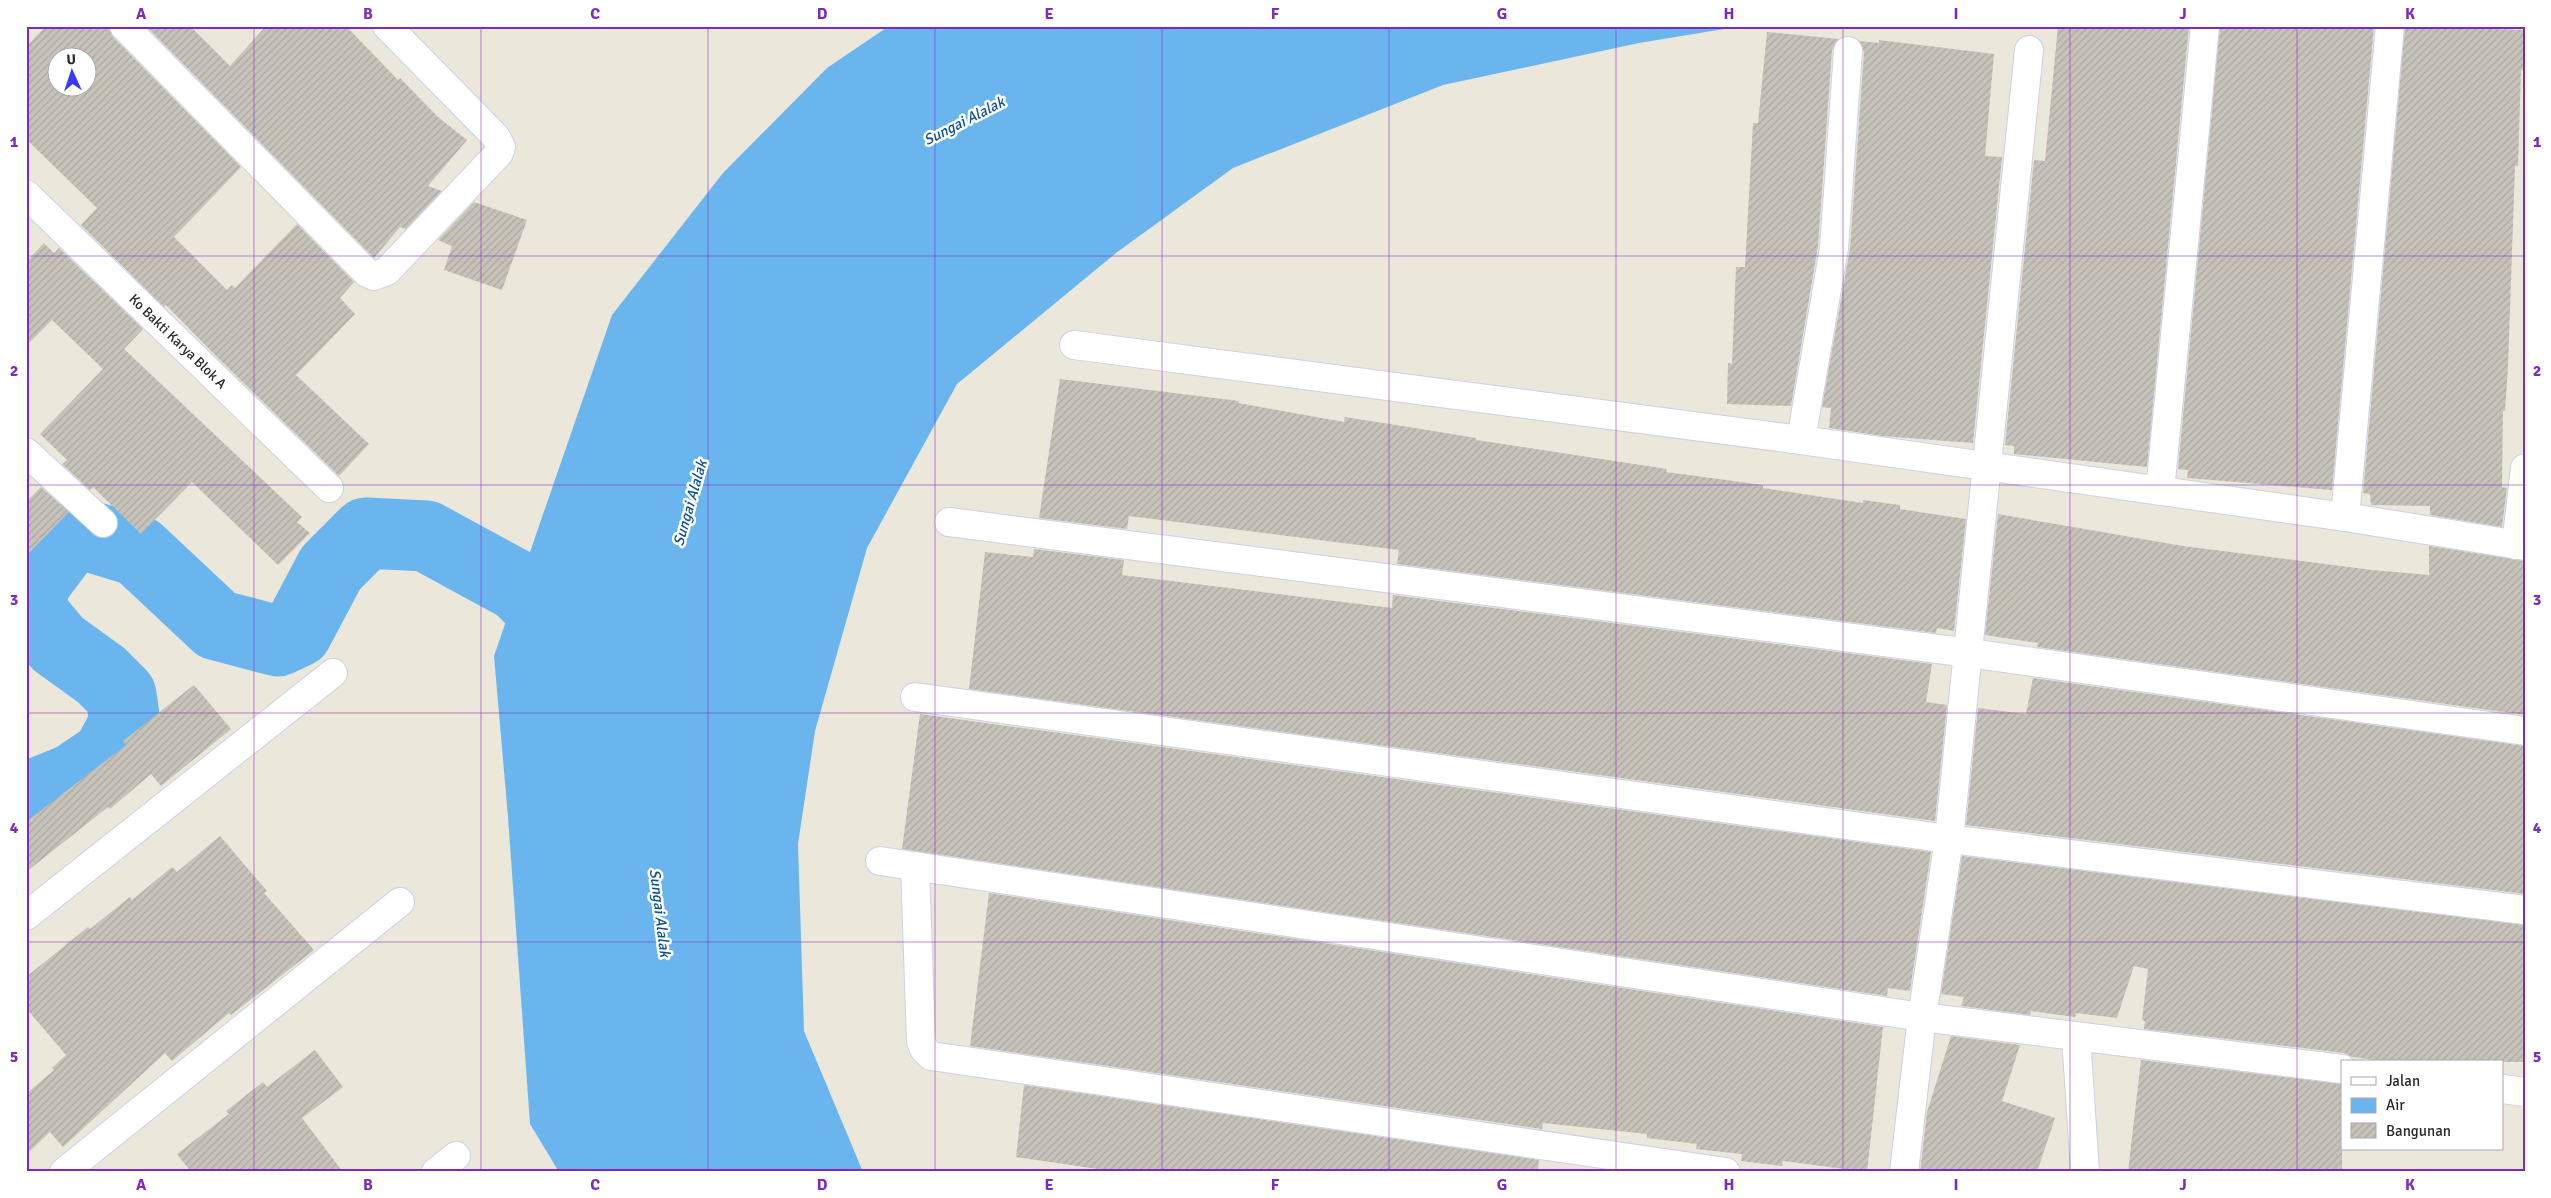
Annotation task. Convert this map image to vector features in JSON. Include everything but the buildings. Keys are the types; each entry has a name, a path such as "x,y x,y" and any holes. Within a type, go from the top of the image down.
{"street":[{"path":"124,26 367,273 374,276 387,271 499,153 501,147 496,137 387,26"},
{"path":"2160,491 2205,26"},
{"path":"2345,517 2390,26"},
{"path":"1904,1172 1922,1017 1949,839 2029,50"},
{"path":"1801,440 1834,248 1848,51"},
{"name":"Ko Bakti Karya Blok A","path":"30,205 329,488"},
{"path":"1074,345 1801,440 2345,517 2521,545 2525,468"},
{"path":"26,452 103,523"},
{"path":"949,522 1969,653 2525,731"},
{"path":"26,916 333,673"},
{"path":"915,697 1949,839 2525,910"},
{"path":"880,861 1922,1017 2341,1069"},
{"path":"915,866 921,1041 924,1049 931,1056 1726,1172"},
{"path":"64,1172 400,902"},
{"path":"2076,1036 2085,1172"},
{"path":"2504,1089 2525,1092"}],"water":[{"name":"Sungai Alalak","path":"889,26 1742,26 1639,43 1443,85 1233,168 1116,253 957,384 867,548 815,731 798,844 804,1031 863,1172 559,1172 530,1124 508,817 494,656 612,315 723,173 827,68"}],"waterway":[{"path":"26,798 73,779 107,756 125,723 121,695 101,675 58,644 33,614 32,587 68,539 89,536 138,551 217,625 278,641 297,632 331,568 366,533 426,536 518,586 589,656"}]}
